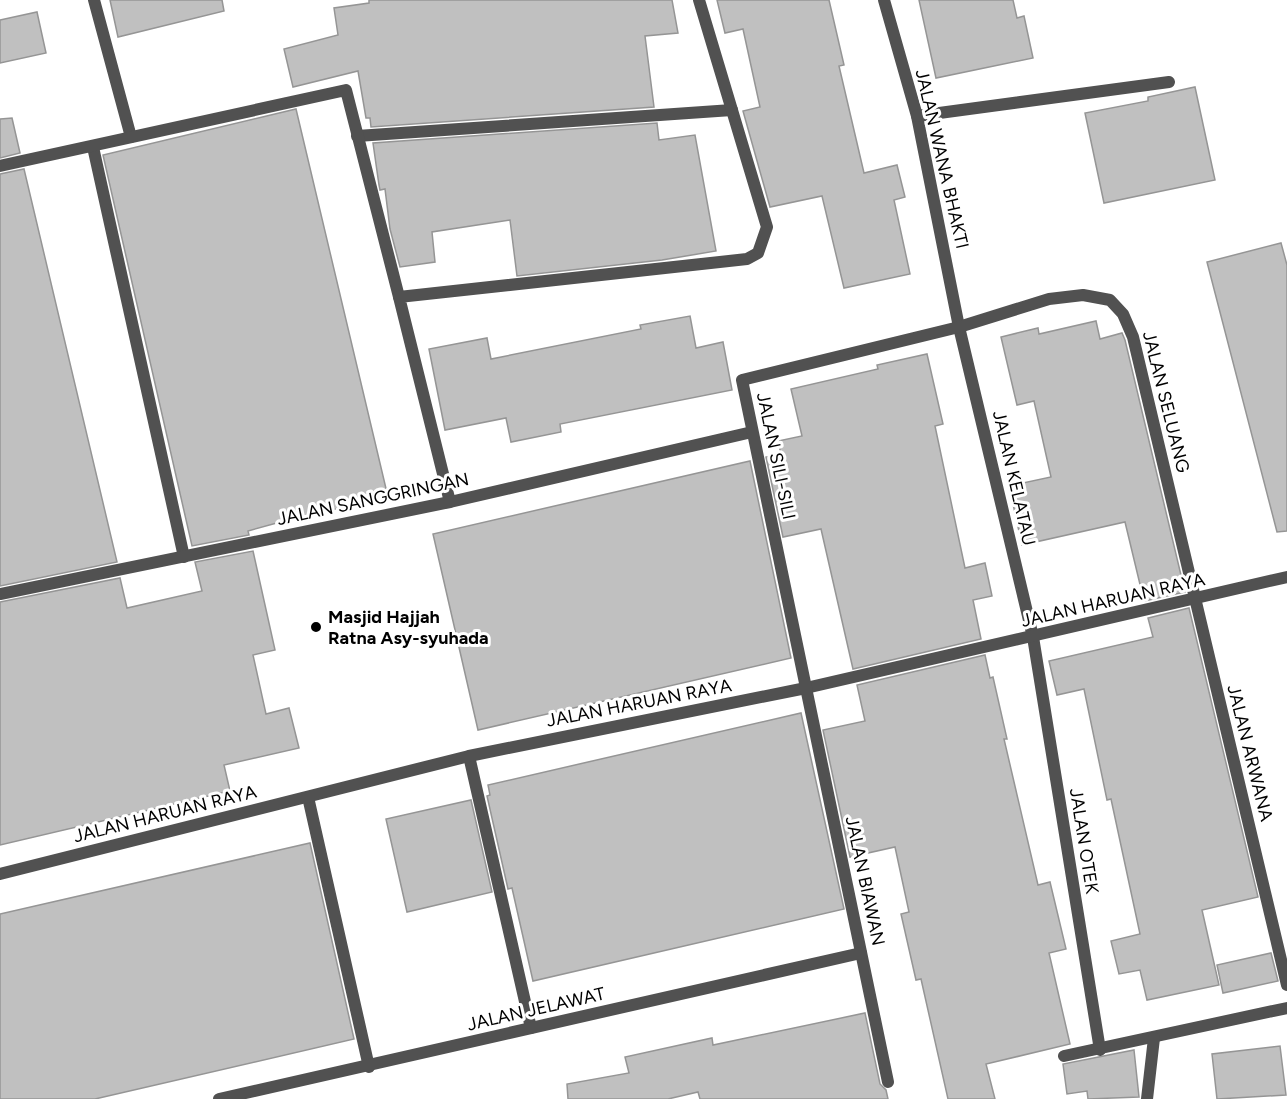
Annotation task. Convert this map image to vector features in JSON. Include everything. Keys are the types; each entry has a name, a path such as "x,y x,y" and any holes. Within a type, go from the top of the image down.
{"street":[{"path":"94,0 131,137"},
{"path":"399,297 747,259 759,253 767,227 699,0"},
{"name":"JALAN WANA BHAKTI","path":"884,0 917,116 959,327"},
{"path":"917,116 1169,82"},
{"path":"0,166 346,90 450,502"},
{"path":"357,136 732,110"},
{"path":"93,147 184,556"},
{"name":"JALAN SELUANG","path":"959,327 1049,300 1083,295 1110,300 1123,314 1133,337 1194,599"},
{"name":"JALAN SILI-SILI","path":"806,688 742,380 959,327"},
{"name":"JALAN KELATAU","path":"959,327 1033,637"},
{"name":"JALAN SANGGRINGAN","path":"0,594 450,502 752,432"},
{"name":"JALAN HARUAN RAYA","path":"0,874 469,756 806,688 1287,577"},
{"name":"JALAN ARWANA","path":"1194,599 1287,985"},
{"name":"JALAN OTEK","path":"1033,637 1100,1050"},
{"name":"JALAN BIAWAN","path":"806,688 888,1082"},
{"path":"469,756 531,1028"},
{"path":"308,797 369,1066"},
{"name":"JALAN JELAWAT","path":"219,1099 861,953"},
{"path":"1064,1056 1287,1008"},
{"path":"1147,1099 1154,1038"}],"building":[{"path":"110,0 222,0 224,11 118,37"},
{"path":"369,0 672,0 678,33 645,36 654,107 371,127 370,118 366,118 358,71 293,87 284,49 338,35 334,8 369,3"},
{"path":"717,0 829,0 844,65 839,66 864,173 897,165 905,197 894,200 910,274 844,288 822,196 770,207 743,111 760,107 743,29 725,33"},
{"path":"919,0 1013,0 1017,18 1024,16 1033,58 936,78"},
{"path":"37,12 46,53 0,63 0,20"},
{"path":"1195,87 1215,180 1104,203 1085,113 1148,101 1148,97"},
{"path":"296,109 388,497 284,521 248,531 249,535 192,546 103,155"},
{"path":"12,118 20,153 0,158 0,119"},
{"path":"657,123 659,140 695,135 716,251 662,260 517,276 510,220 432,232 435,262 400,267 390,229 385,189 380,190 373,143"},
{"path":"24,169 117,562 0,586 0,174"},
{"path":"1281,243 1287,265 1287,531 1277,532 1207,262"},
{"path":"690,316 696,348 723,342 732,390 560,424 561,432 511,442 506,418 445,430 429,349 487,338 491,359 641,329 640,325"},
{"path":"1096,321 1100,339 1122,333 1125,340 1185,592 1144,601 1125,522 1022,545 1009,486 1051,477 1034,401 1017,405 1001,337 1038,328 1039,334"},
{"path":"927,354 943,424 935,426 965,568 985,563 992,596 973,600 981,639 853,669 821,529 783,537 766,457 781,454 778,441 802,436 791,389 878,369 877,365"},
{"path":"750,461 791,658 478,730 433,534"},
{"path":"253,551 275,650 253,655 266,714 289,708 299,748 224,765 230,791 0,845 0,602 120,578 127,608 202,591 195,562"},
{"path":"1189,608 1258,897 1202,910 1219,985 1147,1000 1140,970 1119,974 1111,941 1140,934 1111,799 1107,800 1084,689 1057,695 1049,661 1153,637 1148,618"},
{"path":"985,655 990,678 993,677 1007,739 1004,739 1038,885 1050,882 1066,949 1049,953 1070,1044 986,1064 995,1099 948,1099 921,979 916,980 901,914 909,912 895,847 850,857 823,730 865,721 857,685"},
{"path":"801,713 844,909 533,981 512,888 508,889 487,796 490,795 488,785"},
{"path":"471,800 492,892 407,912 386,819"},
{"path":"310,843 354,1039 95,1099 0,1099 0,914"},
{"path":"1271,953 1278,981 1223,993 1217,965"},
{"path":"865,1013 880,1084 886,1090 888,1099 700,1099 698,1092 668,1099 568,1099 567,1084 629,1073 625,1057 712,1038 713,1045"},
{"path":"1280,1046 1286,1095 1217,1099 1212,1054"},
{"path":"1134,1050 1139,1097 1088,1099 1087,1091 1067,1094 1063,1064"}],"place":[{"name":"Masjid Hajjah Ratna Asy-syuhada","path":"316,627"}]}
